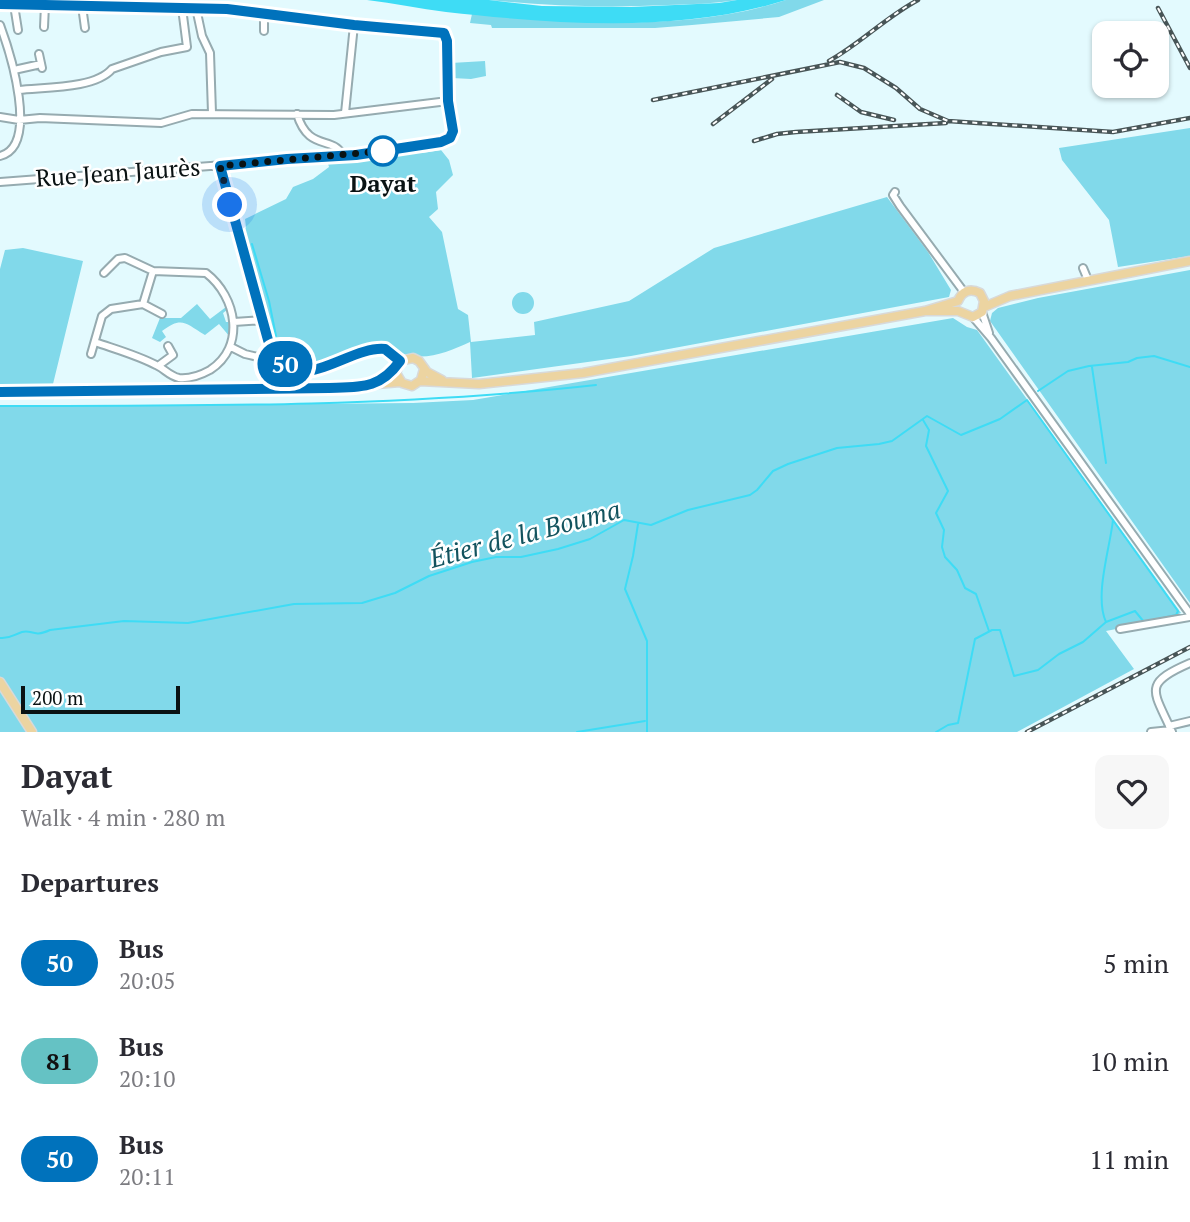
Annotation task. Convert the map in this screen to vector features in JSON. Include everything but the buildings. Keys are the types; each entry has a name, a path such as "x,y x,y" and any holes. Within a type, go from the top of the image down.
{"main road":[{"path":"981,295 1010,296 1190,261"},
{"path":"0,392 329,388 400,382 411,386 420,382 479,384 583,373 925,311 958,301 964,292 973,290 985,300 983,310"},
{"path":"925,311 961,312 973,317 1010,296"},
{"path":"958,301 961,312"},
{"path":"375,384 407,358 419,361 424,369 445,382"},
{"path":"398,365 400,382"},
{"path":"420,382 424,369"},
{"path":"0,682 32,732"}],"street":[{"path":"0,4 227,9 444,33 447,41 448,101 345,113 192,114 161,123 40,118 19,120 0,117"},
{"path":"14,5 18,30"},
{"path":"44,27 45,5"},
{"path":"82,6 85,28"},
{"path":"182,8 187,44"},
{"path":"196,8 204,42 210,52 212,113"},
{"path":"264,14 264,31"},
{"path":"0,25 19,90 17,144 9,153 0,156"},
{"path":"345,113 354,25"},
{"path":"19,90 77,84 106,76 112,69 161,52 204,42"},
{"path":"15,70 41,66 39,54"},
{"name":"Rue Jean Jaurès","path":"0,182 356,155 445,141 453,134 448,101"},
{"path":"297,114 312,139 338,147 342,154"},
{"path":"220,166 274,353 283,363 296,370 316,370 376,348 388,350 398,365"},
{"path":"895,192 893,195 900,206 964,292"},
{"path":"95,342 159,366 168,374 189,378 200,375 217,364 231,347 234,322 220,287 206,273 153,271 141,263 122,258 110,265 104,273"},
{"path":"1083,268 1088,280"},
{"path":"144,304 153,271"},
{"path":"91,354 102,316 111,309 144,304 162,314"},
{"path":"983,310 991,338"},
{"path":"973,317 991,338 1190,616 1120,629"},
{"path":"234,322 263,320"},
{"path":"159,366 173,355 169,346"},
{"path":"231,347 258,357"},
{"path":"1171,729 1155,696 1160,680 1166,674 1190,663"},
{"path":"1152,732 1171,729 1184,721 1190,722"}],"shaded area":[{"path":"367,0 489,0 542,6 631,7 737,0 786,0 703,18 617,23 530,20 436,11"},
{"path":"489,0 737,0 702,4 622,6"},
{"path":"786,0 824,0 779,17 655,28 492,28 491,25 470,23 472,14 590,22 669,21 748,10"},
{"path":"485,61 486,76 471,79 452,78 451,63"},
{"path":"1190,128 1190,256 1118,267 1109,220 1062,160 1059,148"},
{"path":"419,148 422,153 441,150 449,160 453,175 436,192 438,209 429,217 442,232 458,309 468,315 471,342 535,335 534,322 629,301 714,248 887,197 928,252 951,290 949,297 631,356 472,378 470,342 428,356 410,356 385,345 366,347 313,369 301,368 287,361 273,346 241,235 246,227 245,219 286,199 293,187 313,179 329,167 327,160"},
{"path":"23,248 83,261 53,384 0,385 0,269 5,250"},
{"path":"1190,270 1190,603 990,321 992,313 998,308"},
{"path":"523,292 531,295 534,303 531,311 523,314 515,311 512,303 515,295"},
{"path":"197,304 210,319 226,307 227,310 223,313 226,322 230,322 230,337 219,324 205,335 179,323 162,331 166,337 160,342 152,338 160,318 181,318"},
{"path":"953,318 977,330 1181,613 1167,619 1106,631 1134,669 1017,732 36,732 0,677 0,407 413,403 473,400"},
{"path":"0,688 28,732 0,732"}],"waterway":[{"path":"252,244 276,336"},
{"name":"Étier de la Bouma","path":"1038,391 1068,371 1128,362 1137,358 1154,356 1190,367"},
{"path":"1092,367 1106,463"},
{"path":"0,406 373,401 448,398 596,385"},
{"name":"Étier de la Bouma","path":"0,638 25,631 40,633 124,621 188,623 294,604 362,603 395,593 429,576 472,562 496,557 521,557 558,549 590,539 624,520 651,525 688,510 750,495 773,471 788,464 837,448 892,441 927,416 961,435 1000,419 1027,400 1178,611 1176,615 1153,620"},
{"path":"923,420 929,430 926,446 948,491 936,513 944,530 942,547 945,557 957,570 965,588 976,594 989,631"},
{"path":"1106,622 1102,586 1113,520"},
{"path":"638,524 625,589 647,641 647,732"},
{"path":"936,732 958,723 975,639 992,630 1000,630 1014,676 1038,670 1059,654 1083,642 1106,622 1135,611 1144,622"},
{"path":"577,732 645,721"}],"railway":[{"path":"829,61 918,0"},
{"path":"1158,8 1190,68"},
{"path":"653,100 840,62 864,68 896,88 920,109 948,121 1113,132 1190,118"},
{"path":"713,124 772,79"},
{"path":"837,95 861,112 894,120"},
{"path":"754,141 796,132 946,123"},
{"path":"1027,732 1190,647"}],"bus line":[{"name":"50","path":"0,4 227,9 444,33 447,41 448,101 453,131 450,138 441,142 356,155 220,166 268,340 276,356 292,368 310,371 373,349 385,349 400,361 396,370 386,378 367,386 329,388 0,392"}],"place":[{"name":"Dayat","path":"383,151"}],"route":[{"path":"230,205 220,166 392,150 383,151"}]}
